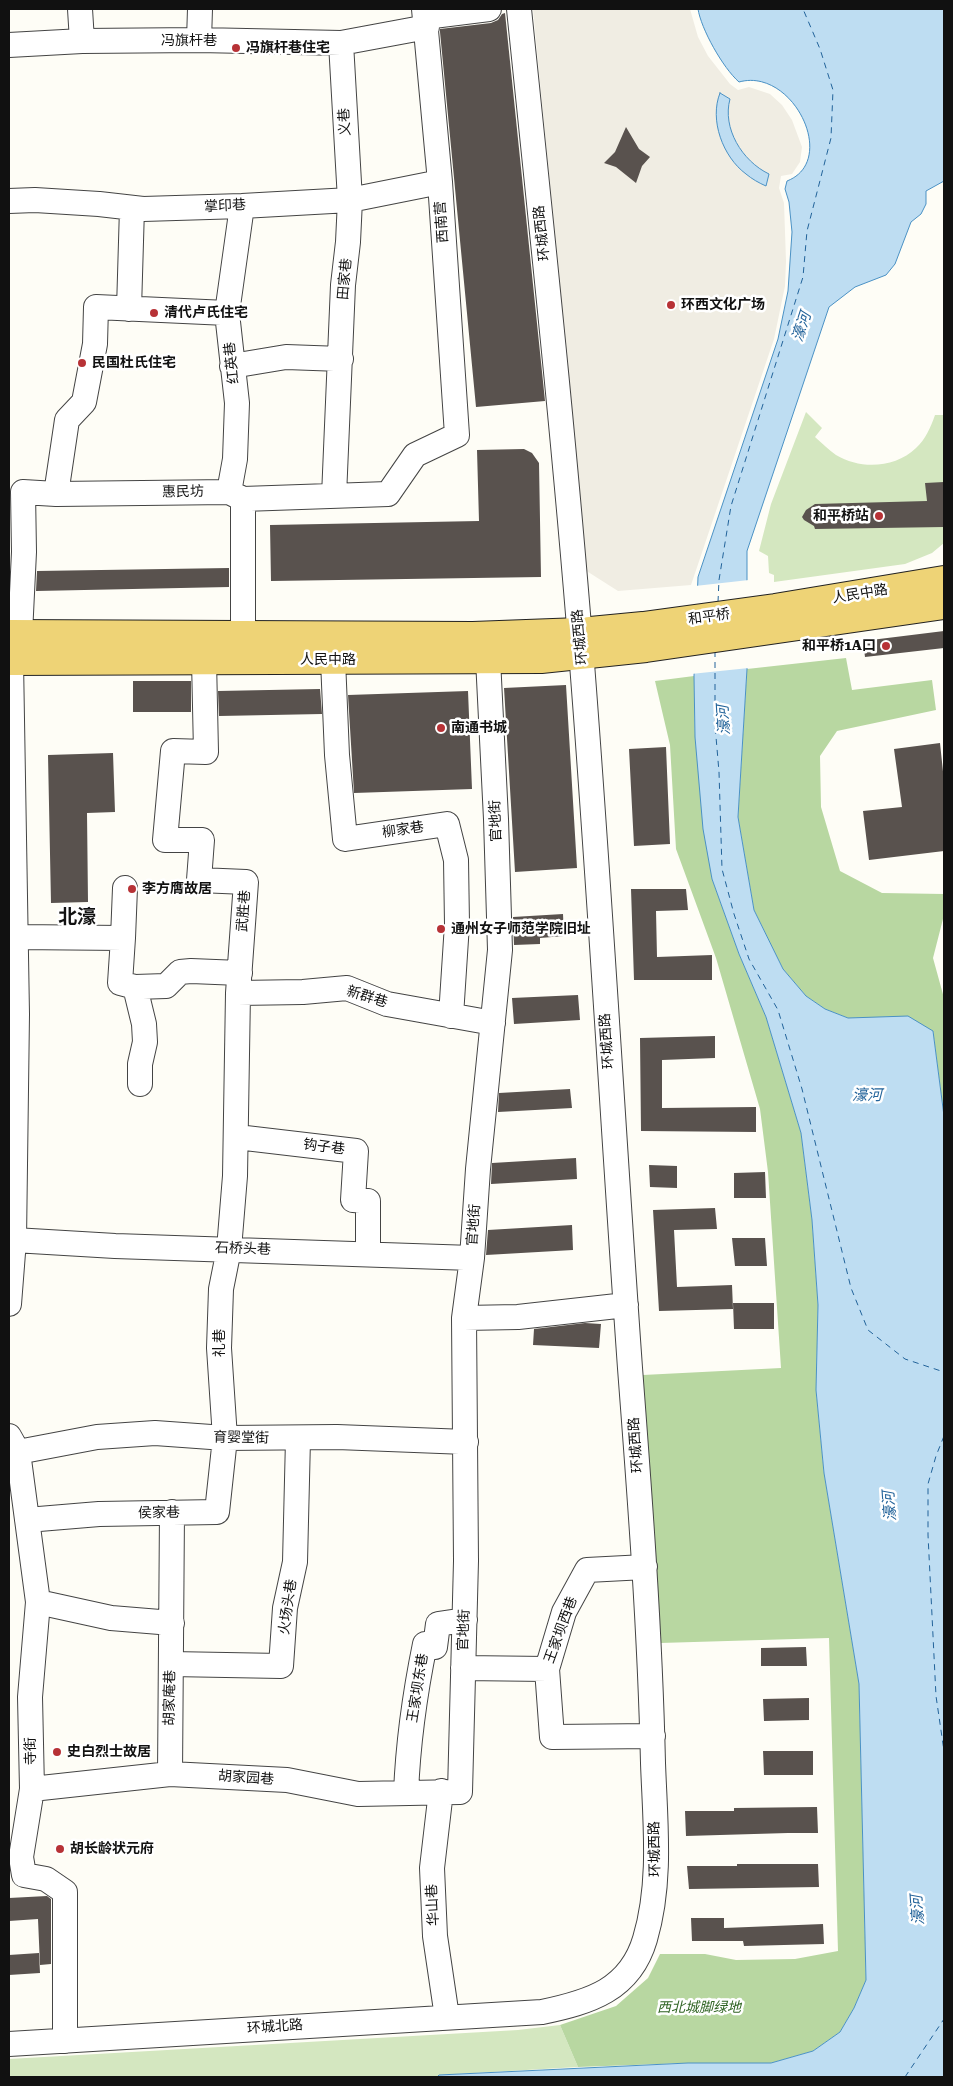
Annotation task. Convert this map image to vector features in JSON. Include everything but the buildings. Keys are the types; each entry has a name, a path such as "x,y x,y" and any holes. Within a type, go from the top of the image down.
{"main road":[{"name":"人民中路","path":"776,619 944,580"},
{"name":"人民中路","path":"776,619 944,605"},
{"name":"和平桥","path":"645,637 776,619"},
{"name":"人民中路","path":"14,634 473,636 581,644 645,637"},
{"name":"人民中路","path":"10,661 542,659 581,644"}],"street":[{"path":"80,9 82,41"},
{"path":"199,40 200,9"},
{"name":"冯旗杆巷","path":"9,44 199,40 340,43 425,17 489,9"},
{"name":"环城西路","path":"519,9 562,426 581,644 645,1567 653,1736 656,1882 646,1938 637,1962 617,1985 585,2001 542,2012"},
{"name":"西南营","path":"425,17 440,182 457,435"},
{"name":"义巷","path":"340,43 350,200"},
{"name":"掌印巷","path":"9,201 35,200 143,209 242,206 350,200 440,182"},
{"name":"田家巷","path":"334,496 341,359 342,285 348,242 350,200"},
{"name":"红英巷","path":"242,206 227,313 237,402 235,459 242,636"},
{"path":"129,309 132,208"},
{"path":"56,494 67,420 84,402 95,344 96,307 227,313"},
{"path":"232,366 286,357 341,359"},
{"name":"惠民坊","path":"14,634 24,552 16,486 56,494 334,496 388,494 415,455 457,435"},
{"name":"官地街","path":"451,1792 463,1668 465,1620 466,1442 464,1318 472,1258 478,1169 500,950 488,659"},
{"name":"武胜巷","path":"204,660 206,752 172,751 165,840 202,840 199,880 246,882 239,983 237,1137 229,1249"},
{"name":"柳家巷","path":"333,660 337,755 345,839 446,824 456,860 457,924 450,1016"},
{"path":"9,1304 9,1278 14,1240 13,1014 16,937 11,780 10,661"},
{"path":"125,888 124,938 120,983 135,987 145,1042 140,1064 140,1084"},
{"path":"16,937 124,938"},
{"name":"新群巷","path":"135,987 166,986 180,972 191,971 239,983 303,992 346,988 388,1004 493,1024"},
{"name":"钩子巷","path":"237,1137 356,1151 353,1200 368,1201 368,1253"},
{"name":"石桥头巷","path":"14,1240 115,1246 368,1253 472,1258"},
{"name":"礼巷","path":"225,1438 219,1348 221,1289 229,1249"},
{"path":"464,1318 518,1317 626,1305"},
{"name":"育婴堂街","path":"13,1444 155,1433 225,1438 298,1439 337,1437 466,1442"},
{"name":"侯家巷","path":"27,1520 100,1514 216,1512 225,1438"},
{"name":"火场头巷","path":"171,1664 281,1666 285,1608 295,1562 298,1439"},
{"name":"寺街","path":"13,1444 27,1520 38,1602 30,1697 32,1789 22,1856 24,1875 46,1879 65,1892 65,2041"},
{"name":"胡家庵巷","path":"170,1774 172,1512"},
{"name":"王家坝西巷","path":"463,1668 547,1669 564,1612 586,1570 645,1567"},
{"path":"38,1602 111,1618 172,1623"},
{"name":"王家坝东巷","path":"406,1793 416,1685 425,1644 435,1646 438,1624 465,1620"},
{"path":"547,1669 552,1737 653,1736"},
{"name":"胡家园巷","path":"32,1789 170,1774 287,1780 358,1794 451,1792"},
{"name":"华山巷","path":"447,2018 435,1936 432,1868 451,1792"},
{"name":"环城北路","path":"9,2044 542,2012"}],"green space":[{"path":"806,412 822,428 815,437 828,449 846,460 867,465 888,463 908,455 922,441 930,429 935,415 943,415 944,543 932,553 905,564 774,582 774,575 769,573 768,556 759,551 771,504"},
{"path":"846,658 852,690 932,680 936,710 837,731 820,756 821,807 840,871 882,893 944,894 944,915 933,958 944,998 944,1116 933,1031 867,1018 848,1018 825,1009 806,996 783,969 754,910 738,817 747,669"},
{"name":"西北城脚绿地","path":"694,676 695,737 712,879 739,954 766,1017 801,1133 812,1220 818,1305 816,1390 824,1473 859,1684 866,1980 854,2008 840,2032 813,2051 771,2063 688,2063 578,2067 560,2025 616,2006 648,1978 660,1954 705,1954 736,1960 795,1959 838,1951 829,1638 660,1643 643,1375 781,1368 768,1172 760,1109 716,958 676,849 670,745 655,681"},
{"path":"560,2025 578,2067 440,2075 437,2077 9,2077 9,2059 518,2030"}],"shaded area":[{"name":"环西文化广场","path":"533,9 690,9 698,37 708,56 730,84 738,90 749,87 770,94 782,105 792,120 802,147 800,162 792,174 781,176 779,188 784,203 786,261 785,286 774,339 691,585 618,591 585,570"}],"water":[{"name":"濠河","path":"698,9 944,9 944,181 926,191 926,204 921,214 911,222 895,264 886,275 855,287 829,307 747,551 747,669 738,817 754,910 783,969 806,996 825,1009 848,1018 908,1016 933,1031 944,1116 944,2077 437,2077 439,2075 688,2063 771,2063 813,2051 840,2032 854,2008 866,1980 859,1684 824,1473 816,1390 818,1305 812,1220 801,1133 766,1017 739,954 712,879 703,829 695,737 694,676 698,577 778,339 788,291 792,232 789,202 785,189 787,181 802,170 809,155 809,137 803,118 792,101 777,88 759,81 739,82 726,68 703,27"},
{"path":"720,93 730,99 729,121 736,142 750,161 769,174 766,186 751,178 738,167 725,148 717,126 716,115"}],"pier":[{"path":"749,580 749,668 691,674 695,586"}],"ferry route":[{"path":"718,602 719,580 731,506 803,277 807,231 831,138 833,90 820,49 803,9"},
{"path":"715,651 715,725 719,772 722,869 749,959 778,1010 802,1089 851,1288 868,1330 905,1359 944,1372"},
{"path":"944,1436 928,1484 928,1535 936,1696 944,1751"},
{"path":"905,2077 944,2019"}],"place":[{"name":"冯旗杆巷住宅","path":"236,48"},
{"name":"环西文化广场","path":"671,305"},
{"name":"清代卢氏住宅","path":"154,313"},
{"name":"民国杜氏住宅","path":"82,363"},
{"name":"和平桥站","path":"879,516"},
{"name":"和平桥1A口","path":"886,646"},
{"name":"南通书城","path":"441,728"},
{"name":"李方膺故居","path":"132,889"},
{"name":"通州女子师范学院旧址","path":"441,929"},
{"name":"史白烈士故居","path":"57,1752"},
{"name":"胡长龄状元府","path":"60,1849"}],"district":[{"name":"北濠","path":"77,917"}]}
